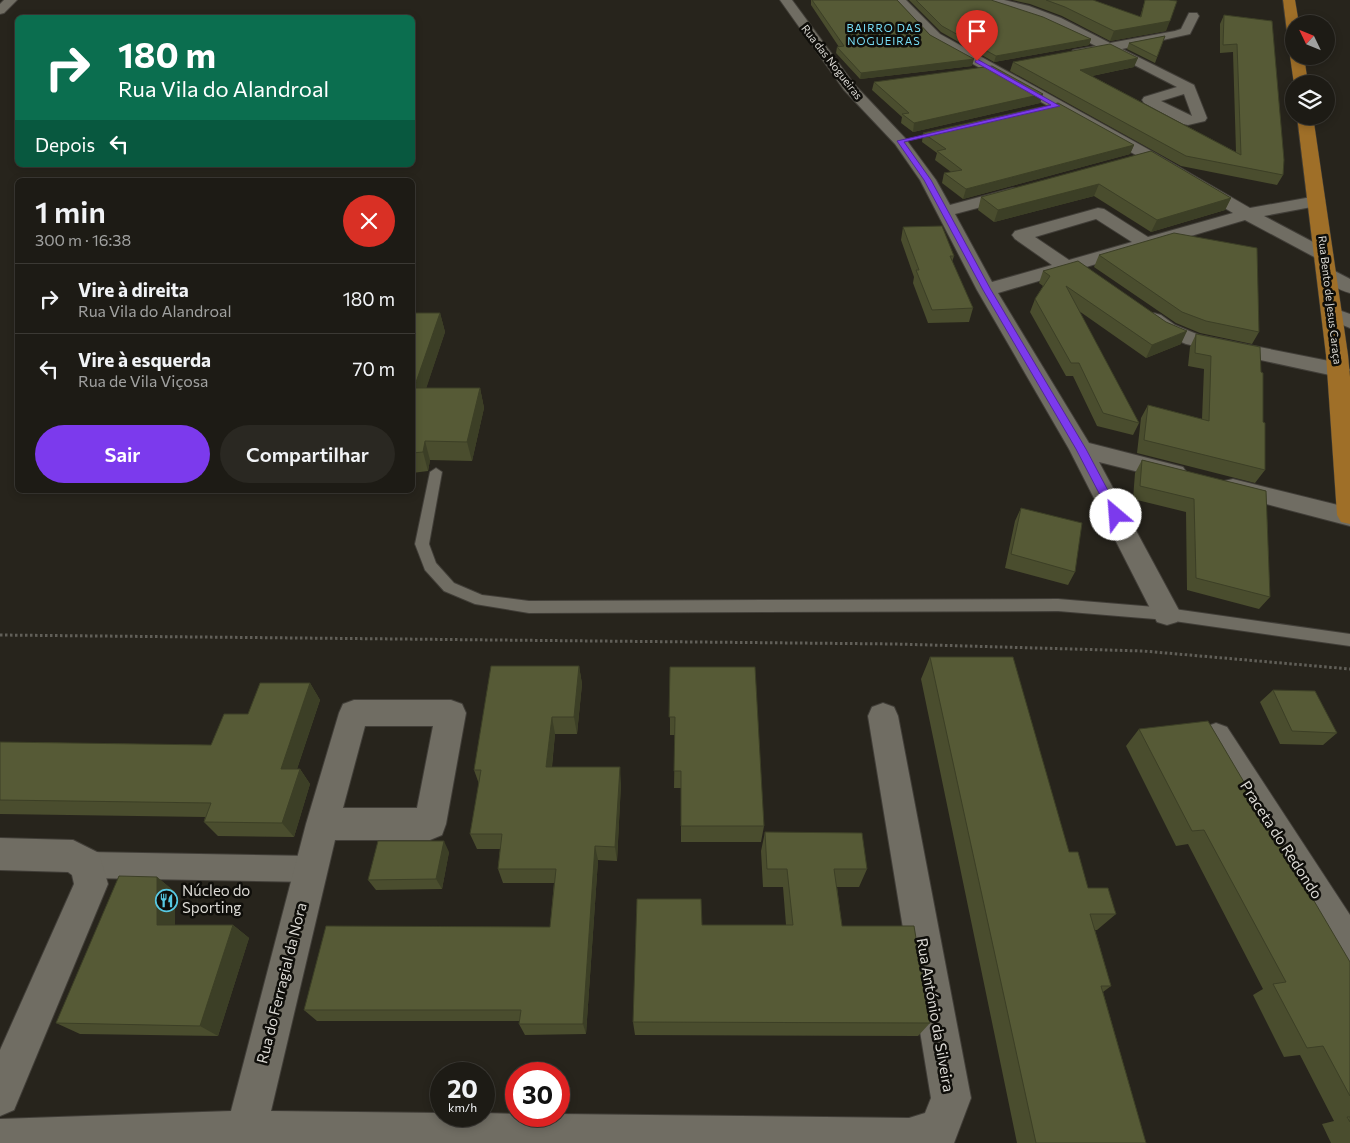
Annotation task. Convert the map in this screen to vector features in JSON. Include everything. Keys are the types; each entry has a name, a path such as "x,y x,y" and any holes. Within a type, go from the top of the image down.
{"main road":[{"path":"1289,0 1291,15"},
{"name":"Rua Bento de Jesus Caraça","path":"1306,125 1326,264 1344,316 1342,358 1350,516"}],"street":[{"path":"0,10 11,0"},
{"name":"Rua das Nogueiras","path":"792,0 859,86 909,139 928,180 987,290 1081,449 1167,614"},
{"path":"899,0 935,37 1149,156 1247,214 1326,264 1350,287"},
{"path":"990,0 1025,8 1057,21 1189,88"},
{"path":"1063,56 1178,34 1186,31 1193,16"},
{"path":"972,71 1009,66"},
{"path":"1038,110 1056,106"},
{"path":"1130,161 1149,156"},
{"path":"945,212 1029,189"},
{"path":"987,290 1247,214 1317,200"},
{"path":"1099,280 1071,266 1021,235 1098,213 1147,244"},
{"path":"1137,307 1168,329 1193,340 1342,358"},
{"path":"1081,449 1350,516"},
{"name":"Rua do Ferragial da Nora","path":"244,1137 310,869 322,824 354,713 451,713 430,824 322,824"},
{"name":"Rua António da Silveira","path":"0,1139 244,1137 909,1138 945,1136 950,1098 883,716"},
{"name":"Praceta do Redondo","path":"1212,732 1350,948"},
{"path":"0,854 73,856 87,865 310,869"},
{"path":"0,1096 91,884 87,865"}],"lane":[{"path":"436,472 422,544 430,566 449,587 480,600 529,608 1058,605 1167,614 1350,640"}],"path":[{"path":"0,635 895,644 1143,651 1350,669"}],"building":[{"path":"812,0 897,0 930,35 974,59 861,73 837,47 844,46"},
{"path":"916,0 991,0 1043,17 1091,39 996,56 942,26"},
{"path":"1046,0 1093,0 1141,17 1145,0 1177,1 1170,21 1114,31 1065,7"},
{"path":"1224,15 1272,21 1284,160 1283,175 1186,156 1013,62 1110,44 1138,58 1080,70 1241,155 1237,44 1223,45"},
{"path":"1165,36 1157,57 1129,43"},
{"path":"992,66 1043,94 914,123 902,114 909,113 874,82"},
{"path":"1058,103 1134,145 966,189 944,173 962,170 937,151 946,149 923,133"},
{"path":"1151,151 1231,198 1157,220 1099,184 998,210 981,197"},
{"path":"942,226 954,256 950,256 973,308 932,310 916,270 919,270 903,227"},
{"path":"1174,233 1257,248 1259,332 1206,321 1182,312 1099,255"},
{"path":"1078,261 1166,322 1187,331 1152,345 1066,286 1139,423 1103,413 1079,363 1071,363 1035,299 1050,276 1043,271"},
{"path":"415,313 440,313 415,385"},
{"path":"1196,334 1260,347 1261,372 1263,373 1265,470 1144,440 1148,405 1209,421 1211,356 1195,353"},
{"path":"415,388 480,388 467,442 425,441 423,452 415,453"},
{"path":"1142,460 1266,491 1270,597 1196,578 1194,499 1140,486"},
{"path":"1021,508 1082,523 1075,572 1011,554"},
{"path":"930,657 1013,657 1069,852 1078,852 1088,888 1108,888 1116,914 1090,914 1111,986 1101,986 1146,1143 1036,1143"},
{"path":"491,666 579,666 574,717 552,717 546,767 620,767 615,847 595,846 583,1024 519,1024 521,1010 304,1010 326,926 550,927 556,869 498,869 502,834 470,834 481,770 474,770"},
{"path":"670,667 755,667 764,826 681,826 681,771 674,771 675,717 669,717"},
{"path":"260,683 310,683 281,769 300,769 282,823 204,822 211,803 0,800 0,742 211,745 224,714 248,714"},
{"path":"1273,690 1315,691 1337,733 1292,731"},
{"path":"1208,721 1350,962 1350,1096 1323,1046 1307,1048 1273,984 1286,982 1204,830 1192,831 1139,729"},
{"path":"765,832 862,833 867,869 834,869 842,926 914,926 930,1023 633,1022 637,899 701,899 702,925 793,925 787,869 767,869"},
{"path":"378,841 444,841 436,879 368,880"},
{"path":"119,876 157,877 157,925 233,925 200,1026 56,1023"}],"place":[{"name":"Núcleo do Sporting","path":"166,900"}],"district":[{"name":"BAIRRO DAS NOGUEIRAS","path":"884,34"}],"route":[{"path":"977,61 1056,106 900,141 928,180 987,290 1081,449 1116,515"}]}
